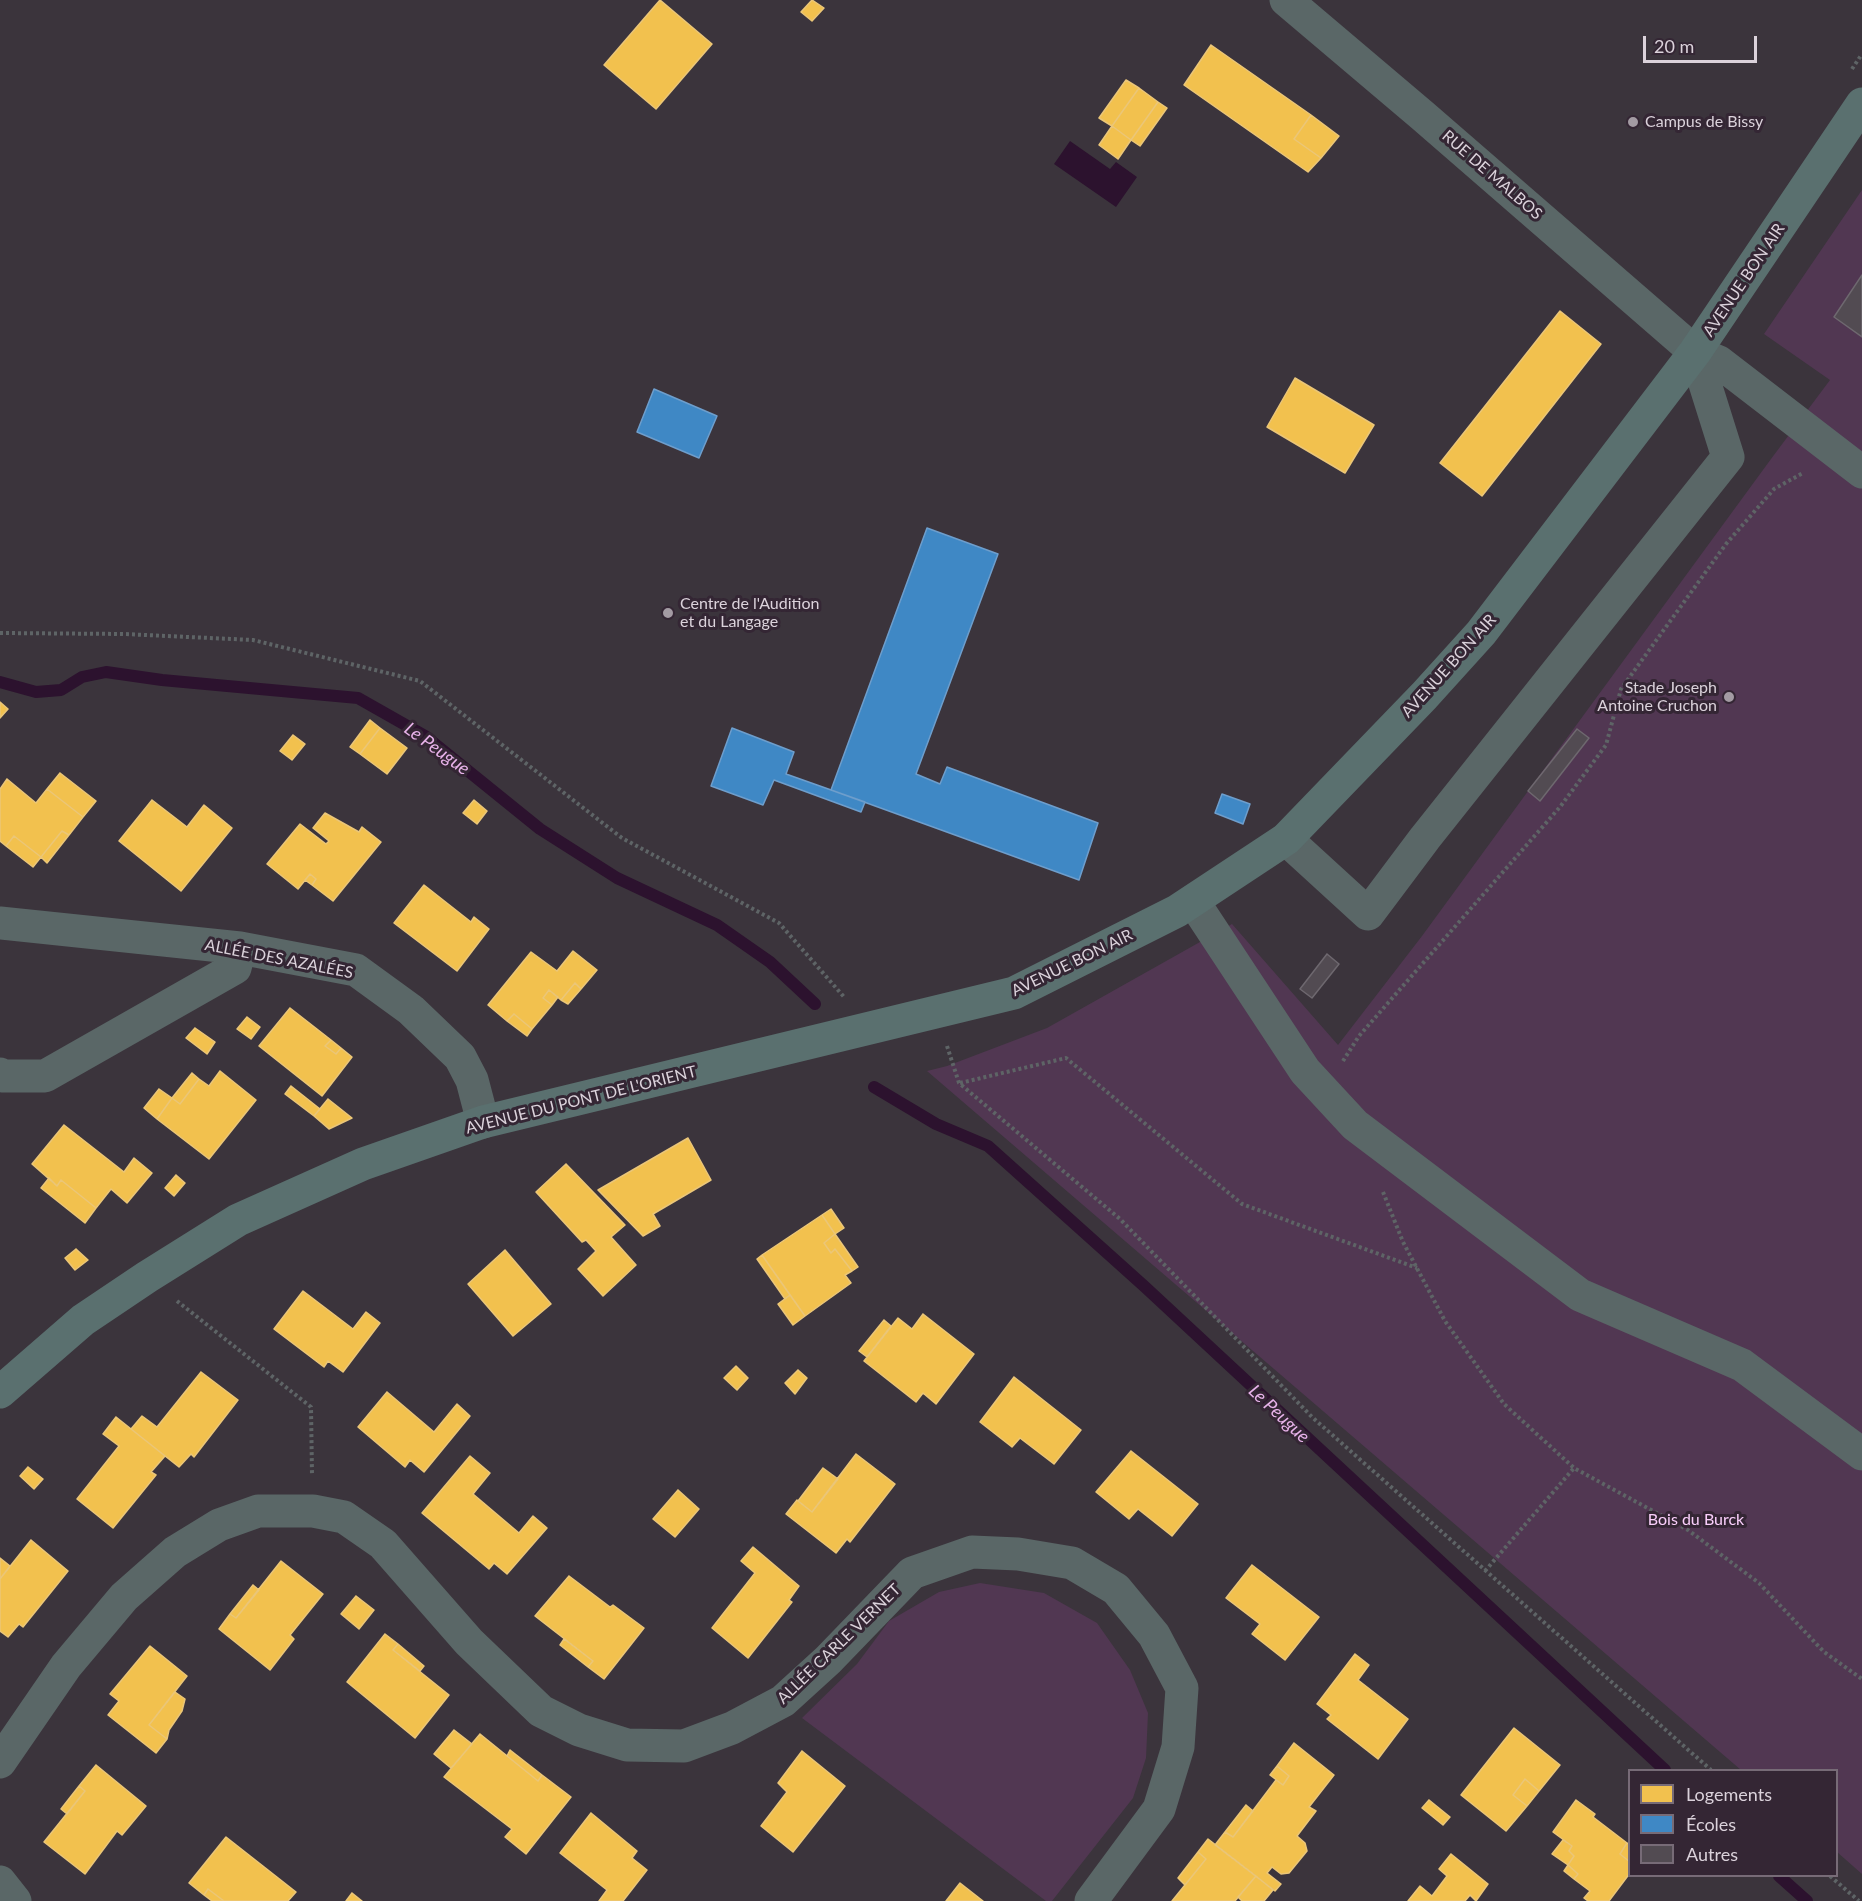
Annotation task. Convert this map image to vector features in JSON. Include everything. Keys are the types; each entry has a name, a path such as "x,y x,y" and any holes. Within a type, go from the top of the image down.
{"main road":[{"name":"AVENUE BON AIR","path":"861,1018 1014,993 1177,911 1286,839 1424,696 1481,633 1695,352 1862,104"},
{"name":"AVENUE DU PONT DE L'ORIENT","path":"0,1392 84,1320 147,1277 238,1220 363,1164 483,1122 861,1018"}],"street":[{"name":"RUE DE MALBOS","path":"1286,0 1695,352 1719,362 1854,466"},
{"path":"1286,839 1368,914 1425,838 1728,457 1695,352"},
{"path":"1193,901 1305,1071 1355,1125 1580,1295 1742,1365 1862,1454"},
{"name":"ALLÉE DES AZALÉES","path":"0,923 240,948 356,970 411,1010 460,1057 472,1080 483,1122"},
{"path":"0,1074 3,1076 45,1076 235,968 240,948"},
{"name":"ALLÉE CARLE VERNET","path":"0,1762 66,1666 124,1597 175,1552 219,1525 258,1511 313,1511 344,1517 383,1544 469,1642 540,1711 579,1730 627,1745 684,1746 732,1728 783,1701 828,1660 912,1573 972,1552 1018,1554 1072,1563 1116,1589 1154,1635 1182,1688 1178,1747 1159,1809 1091,1901"},
{"path":"0,1882 15,1901"}],"path":[{"path":"1337,1069 1359,1036 1560,807 1606,745 1621,689 1726,544 1774,489 1807,471 1854,466"},
{"path":"0,633 124,634 253,640 420,681 622,838 779,923 861,1018"},
{"path":"949,1053 959,1083 1120,1219 1312,1417 1710,1769"},
{"path":"959,1083 1066,1058 1242,1204 1416,1268"},
{"path":"1381,1188 1403,1242 1445,1321 1504,1404 1574,1468 1688,1530 1759,1583 1824,1652 1862,1679"},
{"path":"147,1277 311,1407 313,1511"},
{"path":"1485,1571 1574,1468"},
{"path":"1832,1877 1858,1901"}],"green space":[{"name":"Bois du Burck","path":"1862,190 1862,1874 1838,1853 1838,1769 1740,1769 927,1071 947,1066 1047,1028 1232,924 1338,1045 1422,936 1830,380 1764,334"},
{"path":"980,1583 1044,1593 1097,1623 1130,1670 1148,1713 1146,1758 1133,1798 1052,1901 1046,1901 802,1718 857,1664 889,1621 939,1592"}],"shaded area":[{"path":"1070,141 1110,169 1116,162 1137,177 1116,207 1054,164"}],"building: Logements":[{"path":"660,0 712,44 656,109 604,65"},
{"path":"812,0 824,8 812,21 801,12"},
{"path":"1211,45 1311,115 1294,139 1321,158 1308,172 1184,85"},
{"path":"1126,80 1139,88 1112,126 1099,118"},
{"path":"1139,88 1158,102 1131,140 1112,126"},
{"path":"1158,102 1167,108 1140,146 1131,140"},
{"path":"1311,115 1339,136 1321,158 1294,139"},
{"path":"1112,126 1131,140 1118,159 1099,145"},
{"path":"1560,311 1601,344 1482,496 1440,463"},
{"path":"1295,378 1374,425 1345,473 1267,427"},
{"path":"0,702 8,709 0,718"},
{"path":"370,720 380,728 360,754 350,747"},
{"path":"380,728 407,748 387,774 360,754"},
{"path":"293,735 305,744 292,760 280,751"},
{"path":"60,773 96,801 83,817 47,789"},
{"path":"7,779 36,803 47,789 83,817 69,835 62,831 41,857 14,836 6,846 0,841 0,789"},
{"path":"152,800 187,827 204,805 232,828 181,891 119,841"},
{"path":"474,800 487,811 477,824 463,813"},
{"path":"325,813 359,832 362,827 381,842 333,901 312,885 316,879 310,874 298,889 267,864 300,824 326,844 329,841 313,828"},
{"path":"62,831 69,835 47,863 41,857"},
{"path":"14,836 41,857 33,867 6,846"},
{"path":"310,874 316,879 312,885 305,880"},
{"path":"424,885 471,922 474,917 489,929 457,971 394,923"},
{"path":"573,951 597,970 581,989 575,983 561,1000 549,990 543,998 552,1005 532,1029 514,1014 507,1021 488,1005 531,952 557,971"},
{"path":"575,983 581,989 568,1004 561,1000"},
{"path":"549,990 558,997 552,1005 543,998"},
{"path":"290,1008 331,1040 325,1046 336,1054 341,1048 352,1057 322,1096 259,1046"},
{"path":"514,1014 532,1029 527,1036 507,1021"},
{"path":"247,1017 260,1027 251,1039 237,1029"},
{"path":"195,1028 215,1042 207,1054 186,1038"},
{"path":"331,1040 341,1048 336,1054 325,1046"},
{"path":"220,1071 256,1100 209,1159 157,1119 172,1098 180,1104 199,1079 209,1086"},
{"path":"192,1073 199,1079 180,1104 172,1098"},
{"path":"291,1086 320,1109 314,1116 285,1094"},
{"path":"159,1089 172,1098 157,1119 144,1108"},
{"path":"328,1099 352,1118 329,1129 314,1116"},
{"path":"64,1125 124,1172 134,1158 152,1173 127,1203 111,1189 96,1208 61,1180 57,1186 32,1164"},
{"path":"688,1138 711,1180 653,1214 660,1226 643,1236 598,1190"},
{"path":"566,1164 625,1225 611,1237 636,1265 603,1296 578,1269 596,1251 586,1240 582,1242 536,1192"},
{"path":"176,1175 185,1183 174,1196 165,1188"},
{"path":"49,1178 57,1186 61,1180 96,1208 85,1223 41,1188"},
{"path":"831,1209 844,1228 835,1234 822,1215"},
{"path":"822,1215 835,1234 824,1243 831,1253 835,1249 852,1271 845,1275 851,1283 805,1316 762,1255"},
{"path":"835,1234 858,1267 852,1271 835,1249 831,1253 824,1243"},
{"path":"76,1249 88,1260 75,1270 65,1258"},
{"path":"505,1250 551,1304 513,1336 468,1284"},
{"path":"762,1255 790,1295 785,1299 757,1259"},
{"path":"303,1291 353,1329 366,1312 380,1323 343,1372 328,1361 324,1367 274,1329"},
{"path":"790,1295 805,1316 793,1325 778,1304"},
{"path":"923,1314 974,1354 936,1404 923,1393 916,1402 864,1361 898,1318 912,1329"},
{"path":"884,1320 891,1326 867,1357 859,1351"},
{"path":"736,1366 748,1378 737,1390 724,1378"},
{"path":"798,1370 807,1378 795,1394 785,1383"},
{"path":"201,1372 238,1400 194,1457 191,1454 179,1467 131,1429 142,1416 157,1427"},
{"path":"1014,1377 1081,1430 1054,1464 1020,1438 1012,1447 980,1422"},
{"path":"387,1392 434,1432 457,1404 470,1416 424,1472 410,1460 405,1467 358,1427"},
{"path":"116,1417 165,1456 151,1472 156,1475 113,1528 77,1499 119,1446 103,1434"},
{"path":"1131,1451 1198,1504 1172,1536 1138,1509 1129,1519 1096,1492"},
{"path":"856,1454 895,1484 850,1542 847,1539 836,1553 786,1514 797,1500 812,1512"},
{"path":"470,1456 490,1473 473,1494 519,1533 533,1516 547,1528 507,1574 494,1563 489,1569 422,1513"},
{"path":"28,1467 43,1479 34,1489 20,1476"},
{"path":"823,1468 838,1479 812,1512 798,1501"},
{"path":"678,1490 699,1509 675,1537 653,1519"},
{"path":"31,1540 68,1571 23,1627 19,1624 8,1637 0,1631 0,1579"},
{"path":"753,1547 799,1586 789,1600 792,1602 748,1658 712,1628 755,1573 741,1561"},
{"path":"0,1558 10,1566 0,1579"},
{"path":"281,1561 323,1594 290,1635 294,1639 270,1670 219,1629 230,1614 236,1618"},
{"path":"1252,1565 1319,1617 1285,1660 1252,1634 1260,1624 1226,1598"},
{"path":"569,1576 610,1607 613,1605 644,1628 604,1679 588,1667 593,1661 535,1616"},
{"path":"253,1585 259,1590 236,1618 230,1614"},
{"path":"356,1596 374,1610 359,1629 341,1614"},
{"path":"385,1634 398,1644 393,1650 449,1695 415,1738 347,1682"},
{"path":"564,1639 593,1661 588,1667 560,1645"},
{"path":"398,1644 424,1666 420,1671 393,1650"},
{"path":"150,1646 187,1676 149,1725 167,1739 156,1753 108,1715 119,1701 110,1694"},
{"path":"1355,1654 1369,1665 1358,1680 1408,1719 1378,1759 1327,1719 1331,1715 1317,1704"},
{"path":"175,1692 185,1699 182,1711 169,1730 167,1739 149,1725"},
{"path":"1514,1728 1560,1765 1539,1791 1525,1779 1513,1795 1527,1806 1506,1831 1461,1795"},
{"path":"454,1730 472,1744 451,1768 434,1754"},
{"path":"480,1734 538,1781 542,1775 571,1797 526,1854 505,1837 512,1829 444,1777"},
{"path":"1294,1743 1334,1775 1309,1807 1316,1811 1297,1836 1305,1843 1307,1851 1289,1873 1281,1874 1272,1867 1267,1873 1281,1884 1275,1891 1215,1845 1225,1832 1233,1837 1276,1780 1283,1785 1289,1776 1277,1766"},
{"path":"510,1750 542,1775 538,1781 507,1756"},
{"path":"802,1751 845,1786 793,1852 761,1826 787,1792 778,1783"},
{"path":"96,1765 146,1806 122,1835 117,1831 85,1874 44,1842 85,1791 79,1786"},
{"path":"1277,1766 1289,1776 1283,1785 1270,1775"},
{"path":"1525,1779 1539,1791 1527,1806 1513,1795"},
{"path":"79,1786 85,1791 67,1814 61,1809"},
{"path":"1429,1800 1450,1817 1443,1825 1422,1808"},
{"path":"1576,1800 1595,1814 1593,1817 1627,1843 1620,1854 1628,1860 1628,1876 1609,1901 1588,1901 1584,1898 1590,1891 1574,1879 1578,1874 1568,1865 1574,1856 1569,1851 1572,1846 1553,1832"},
{"path":"1246,1805 1253,1811 1233,1837 1225,1832"},
{"path":"591,1813 637,1851 632,1858 647,1870 623,1901 599,1901 607,1890 560,1853"},
{"path":"226,1837 296,1892 288,1901 224,1901 208,1889 204,1895 189,1883"},
{"path":"1208,1839 1256,1876 1235,1901 1172,1901 1206,1859 1198,1852"},
{"path":"1563,1840 1572,1846 1569,1851 1574,1856 1568,1865 1552,1854"},
{"path":"1627,1843 1628,1844 1628,1860 1620,1854"},
{"path":"1198,1852 1206,1859 1185,1885 1178,1878"},
{"path":"1451,1854 1488,1884 1476,1901 1470,1895 1465,1901 1408,1901 1420,1886 1432,1896 1447,1876 1439,1869"},
{"path":"1568,1865 1578,1874 1574,1879 1564,1871"},
{"path":"1256,1876 1273,1890 1264,1901 1242,1901 1238,1897"},
{"path":"960,1883 983,1901 946,1901"},
{"path":"208,1889 224,1901 212,1901 204,1895"},
{"path":"352,1893 362,1901 346,1901"}],"building: Écoles":[{"path":"654,389 717,416 699,458 637,432"},
{"path":"927,528 998,554 916,774 940,784 947,767 1098,823 1079,880 831,790"},
{"path":"732,728 794,752 786,774 865,802 861,812 774,780 763,805 711,786"},
{"path":"1222,794 1250,804 1243,824 1215,813"}],"building: Autres":[{"path":"1862,275 1862,337 1834,317"},
{"path":"1577,729 1589,738 1540,801 1528,791"},
{"path":"1327,954 1339,964 1312,998 1300,989"}],"waterway":[{"name":"Le Peugue","path":"0,682 36,692 61,690 82,677 106,672 162,680 358,698 425,736 540,829 617,878 717,925 770,962 815,1004"},
{"name":"Le Peugue","path":"874,1087 936,1124 988,1146 1144,1286 1664,1769"},
{"name":"Le Peugue","path":"1780,1877 1807,1901"}],"place":[{"name":"Campus de Bissy","path":"1633,122"},
{"name":"Centre de l'Audition et du Langage","path":"668,613"},
{"name":"Stade Joseph Antoine Cruchon","path":"1729,697"}]}
